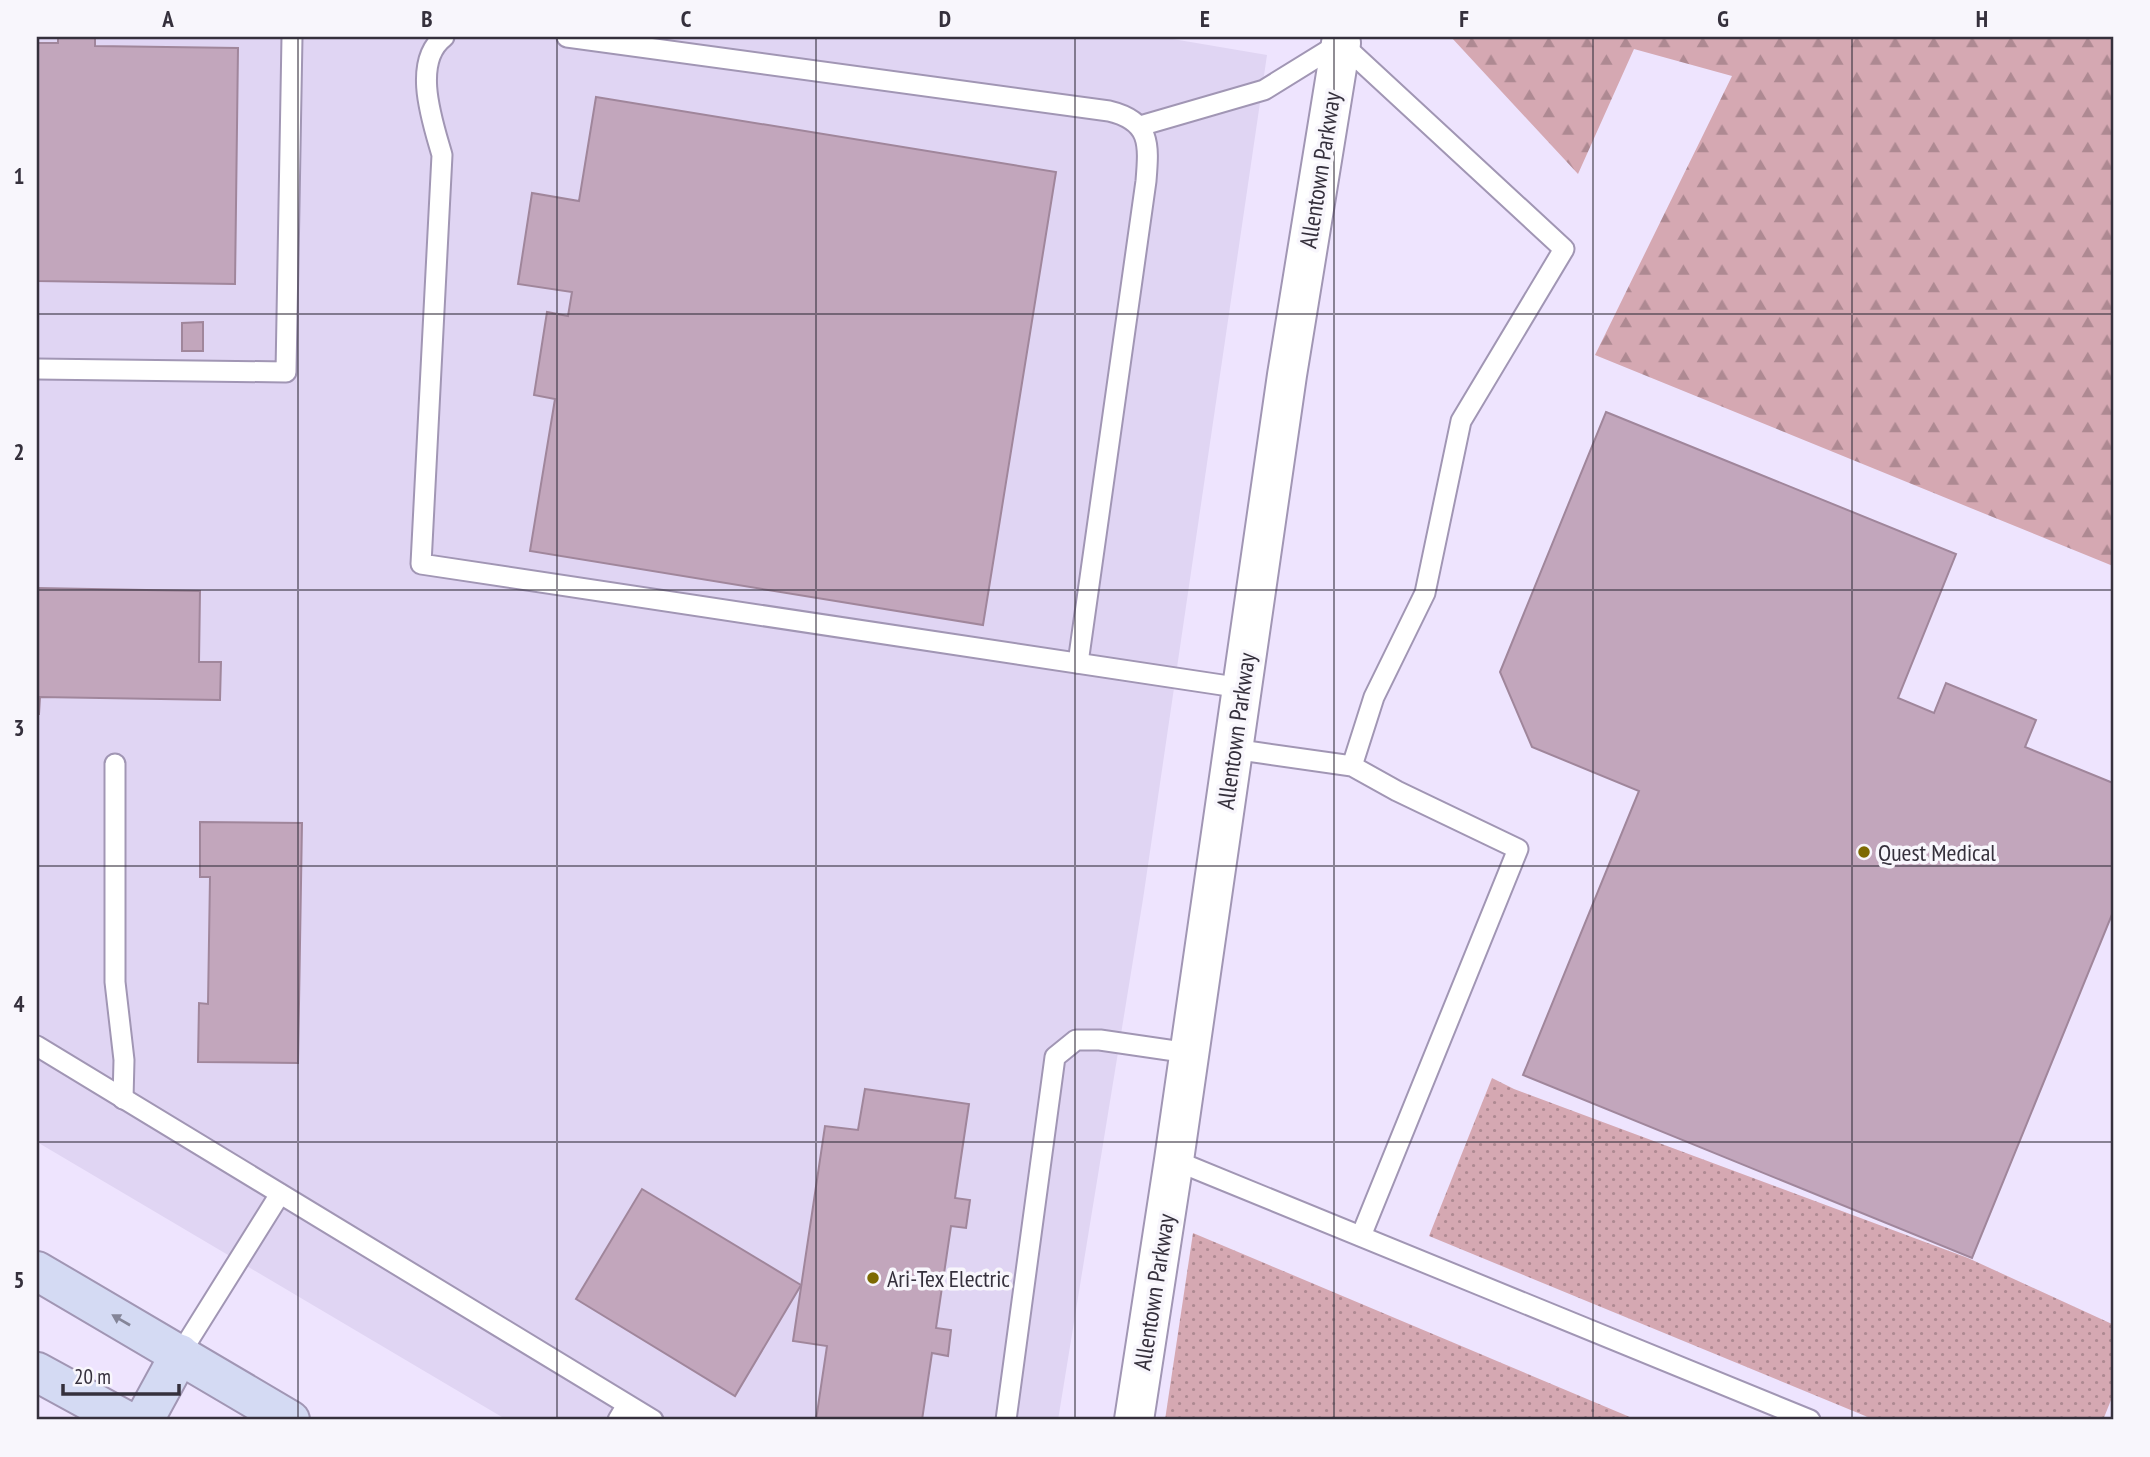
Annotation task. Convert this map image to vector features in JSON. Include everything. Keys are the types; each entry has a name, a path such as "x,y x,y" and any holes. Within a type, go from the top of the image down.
{"main road":[{"path":"37,1271 290,1420"},
{"path":"144,1420 180,1354"},
{"path":"37,1372 125,1420"}],"street":[{"name":"Allentown Parkway","path":"1134,1420 1338,40"}],"lane":[{"path":"37,369 286,372 292,37"},
{"path":"444,37 437,42 425,71 430,114 442,155 421,564 1242,688"},
{"path":"567,37 1109,111 1125,115 1140,126 1148,151 1146,181 1078,663"},
{"path":"1140,126 1264,90 1338,40 1564,249 1461,421 1425,593 1374,697 1352,766"},
{"path":"1234,748 1352,766 1518,849 1361,1236"},
{"path":"115,764 115,982 124,1060 123,1099"},
{"path":"1006,1420 1055,1056 1076,1040 1100,1040 1189,1053"},
{"path":"37,1046 280,1194 623,1413 653,1420"},
{"path":"1174,1160 1810,1420"},
{"path":"180,1354 280,1194"}],"shaded area":[{"path":"37,37 1161,37 1267,55 1143,899 1058,1420 507,1420 37,1142"}],"green space":[{"path":"1451,37 2113,37 2113,566 1595,355 1732,76 1634,49 1578,174"},
{"path":"1492,1078 1514,1089 1968,1258 2112,1324 2113,1395 2103,1420 1875,1420 1429,1236"},
{"path":"1193,1233 1637,1420 1165,1420"}],"building":[{"path":"58,37 95,37 95,46 238,48 235,284 37,281 37,43 58,43"},
{"path":"596,97 1056,172 983,625 530,551 555,399 534,395 547,312 568,316 572,292 518,284 532,193 579,201"},
{"path":"203,322 203,351 182,351 182,323"},
{"name":"Quest Medical","path":"1606,412 1956,554 1898,698 1934,713 1946,683 2036,720 2025,747 2113,783 2113,912 1972,1258 1523,1075 1639,791 1532,747 1500,672"},
{"path":"37,588 200,591 199,662 221,662 220,700 40,697 37,714"},
{"path":"200,822 302,823 298,1063 198,1062 199,1003 208,1004 210,877 200,877"},
{"name":"Ari-Tex Electric","path":"865,1089 969,1104 955,1198 970,1200 966,1228 951,1226 936,1328 951,1330 948,1356 932,1353 922,1420 816,1420 827,1346 793,1341 825,1126 858,1130"},
{"path":"642,1189 801,1285 735,1396 576,1299"}],"place":[{"name":"Quest Medical","path":"1864,852"},
{"name":"Ari-Tex Electric","path":"873,1278"}]}
